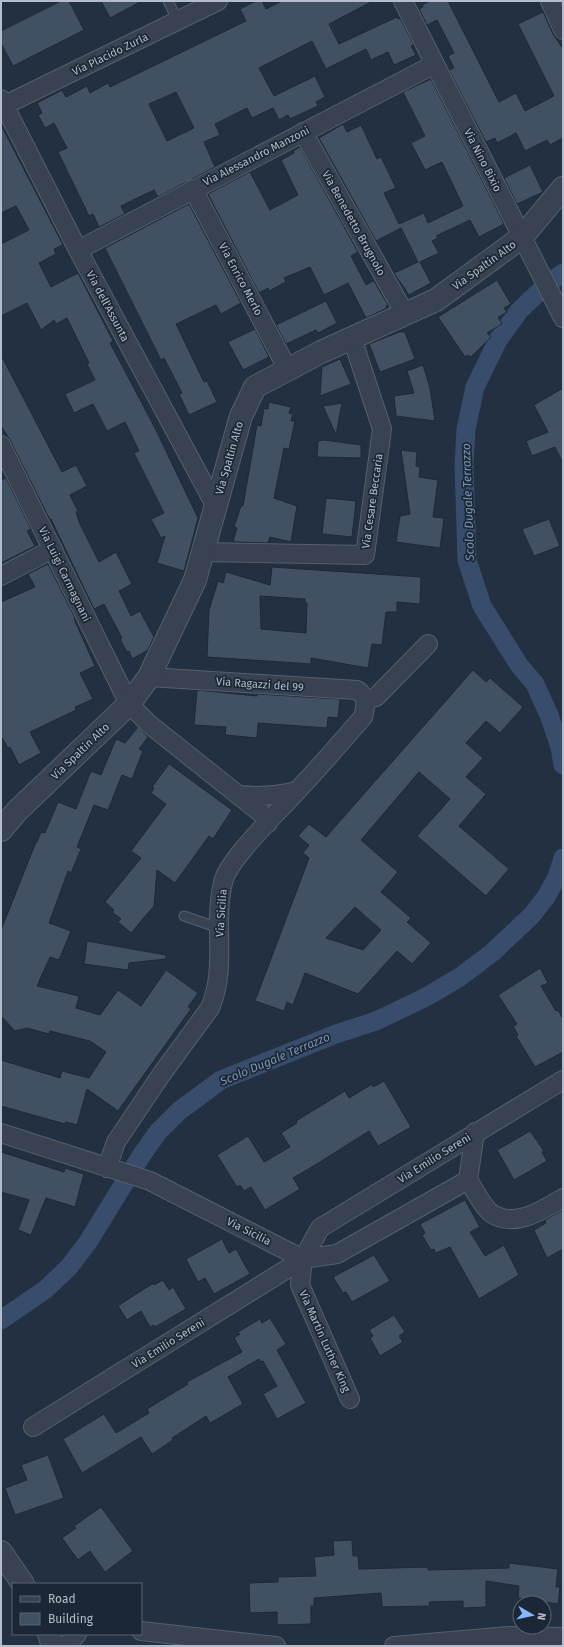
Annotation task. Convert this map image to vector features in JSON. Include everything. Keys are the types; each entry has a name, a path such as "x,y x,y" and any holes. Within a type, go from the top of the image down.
{"street":[{"name":"Via Placido Zurla","path":"2,104 218,1"},
{"path":"550,1 563,30"},
{"name":"Via Nino Bixio","path":"408,2 435,64 563,318"},
{"name":"Via Alessandro Manzoni","path":"78,250 435,64"},
{"name":"Via dell'Assunta","path":"2,104 78,250 215,506"},
{"name":"Via Benedetto Brugnolo","path":"303,132 405,314"},
{"name":"Via Spaltin Alto","path":"1,830 17,811 129,704 150,677 195,580 241,416 255,387 352,338 436,300 522,237 563,188"},
{"name":"Via Enrico Merlo","path":"193,189 288,370"},
{"name":"Via Cesare Beccaria","path":"203,552 365,555 382,429 352,338"},
{"name":"Via Luigi Carmagnani","path":"1,445 129,704"},
{"path":"1,576 53,549"},
{"path":"129,704 149,724 262,814 268,823 363,717 366,700 376,697 428,644"},
{"name":"Via Ragazzi del 99","path":"150,677 358,690 363,694 366,700"},
{"path":"238,795 256,797 276,796 297,791"},
{"name":"Via Sicilia","path":"112,1170 116,1142 161,1075 210,1008 217,987 220,902 224,878 237,858 268,823"},
{"name":"Via Emilio Sereni","path":"303,1259 320,1228 475,1132 563,1080"},
{"name":"Via Emilio Sereni","path":"34,1427 303,1259 338,1254 468,1180 475,1132"},
{"name":"Via Sicilia","path":"1,1133 150,1181 303,1259"},
{"path":"468,1180 491,1213 512,1220 542,1211 563,1198"},
{"name":"Via Martin Luther King","path":"303,1259 300,1285 350,1399"},
{"path":"1,1552 22,1583"},
{"path":"142,1632 276,1646"},
{"path":"48,1635 53,1646"},
{"path":"66,1646 76,1635"},
{"path":"394,1646 509,1636 563,1637"}],"lane":[{"path":"168,1 178,21"},
{"path":"184,916 219,928"}],"building":[{"path":"61,1 69,1 84,30 13,66 1,43 1,31"},
{"path":"101,1 142,1 110,18"},
{"path":"256,1 262,1 266,9 282,1 373,1 329,24 339,44 397,17 398,19 400,18 414,45 411,46 416,55 394,65 388,52 371,60 366,49 326,69 312,41 259,68 274,96 315,76 325,97 316,102 318,106 290,119 288,115 279,120 273,108 252,118 247,108 215,124 220,135 204,142 215,167 158,197 154,190 121,206 125,214 99,227 93,214 89,216 58,152 67,148 54,123 45,128 38,115 42,113 37,103 62,90 66,97 87,86 90,93 108,83 110,87 246,21 240,9","holes":["176,92 194,128 167,141 149,104"]},
{"path":"430,1 448,1 499,102 516,93 525,111 554,96 518,24 543,12 553,34 563,49 563,138 550,145 547,140 525,151 516,133 497,143 495,138 486,142 449,70 454,68 448,56 454,53 437,20 427,25 419,9 423,7 422,5"},
{"path":"431,79 504,224 479,237 470,220 436,236 438,238 432,241 439,253 420,262 431,283 409,295 394,273 418,262 401,228 376,241 319,138 343,124 347,132 361,125 377,159 381,157 396,188 384,193 399,224 424,213 428,223 463,206 442,162 425,170 411,143 425,136 403,92"},
{"path":"1,125 63,245 54,249 56,254 39,263 51,287 78,273 113,341 110,343 155,428 198,518 184,571 157,563 165,536 161,538 151,519 164,513 134,453 139,451 125,422 107,431 93,404 74,413 65,394 95,380 87,364 89,363 67,318 56,324 54,320 41,330 27,303 1,316 1,244 29,230 16,206 1,213"},
{"path":"300,147 358,252 351,256 366,285 373,281 388,305 386,306 387,308 366,318 348,283 324,295 310,267 284,278 286,282 269,291 268,288 259,293 208,194 250,172 270,210 298,195 281,160 294,153 293,151"},
{"path":"530,165 543,192 517,204 504,178"},
{"path":"189,204 241,303 221,314 216,305 176,324 204,382 207,381 217,402 189,415 179,394 182,393 164,358 161,360 105,248"},
{"path":"497,280 511,304 504,308 507,312 498,317 502,324 487,333 491,337 471,357 467,355 465,357 438,317"},
{"path":"326,301 337,323 318,333 316,330 286,344 276,325"},
{"path":"255,329 269,357 243,370 228,342"},
{"path":"399,332 405,332 415,359 380,372 369,344"},
{"path":"1,355 62,472 76,465 87,486 70,495 78,511 76,512 80,524 99,562 116,552 132,584 119,591 131,616 140,611 154,637 148,650 132,659 129,651 127,652 120,639 122,638 104,604 94,609 51,519 50,520 10,440 1,426"},
{"path":"340,359 351,384 320,396 322,367"},
{"path":"423,365 430,388 435,421 396,416 394,396 414,393 407,371"},
{"path":"563,388 563,463 555,447 532,456 526,441 548,432 534,405"},
{"path":"269,402 291,407 289,413 293,414 291,421 295,421 289,449 284,448 274,498 297,506 291,542 270,537 268,543 236,542 233,541 237,528 234,527 241,506 243,506 257,425 261,426 264,408 268,409"},
{"path":"342,403 336,435 323,406"},
{"path":"324,440 361,445 361,458 317,457 318,441"},
{"path":"401,450 417,452 416,466 420,467 419,477 438,480 433,517 444,518 440,548 396,542 400,516 410,514"},
{"path":"6,478 31,529 27,531 35,546 1,563 1,480"},
{"path":"326,498 356,501 352,537 322,534"},
{"path":"549,519 560,546 534,556 522,529"},
{"path":"48,564 75,618 74,619 95,666 80,673 93,699 75,707 76,710 30,732 41,753 19,765 10,747 8,748 1,736 1,602 35,587 28,574"},
{"path":"272,567 421,577 420,604 397,602 397,612 386,612 382,645 372,644 368,668 311,658 311,664 207,657 209,610 218,581 223,583 226,572 270,585","holes":["260,596 305,599 305,603 307,603 306,633 261,629"]},
{"path":"473,670 486,682 490,678 523,707 500,733 486,721 466,743 483,758 466,777 486,794 459,826 509,869 486,896 417,836 450,799 419,772 361,840 398,872 381,892 411,918 407,922 431,943 412,964 397,951 358,994 305,973 293,1005 287,1002 284,1011 255,1001 309,858 303,853 309,845 298,836 309,824 326,837","holes":["355,907 381,930 363,950 326,938"]},
{"path":"197,690 257,696 257,694 340,699 338,718 328,717 327,728 258,723 257,738 225,735 226,727 194,725"},
{"path":"138,727 148,737 139,749 143,751 132,779 122,775 108,810 94,805 77,847 81,849 71,873 68,871 49,923 71,931 59,960 50,957 37,986 79,996 76,1008 100,1015 118,990 141,1006 166,970 198,993 188,1007 191,1009 118,1111 87,1089 77,1125 66,1122 65,1124 1,1106 1,1060 60,1078 62,1071 89,1078 106,1052 90,1041 50,1031 49,1034 27,1028 15,1031 1,1016 1,930 36,842 41,832 45,833 58,802 76,809 91,771 101,775 116,739 125,743"},
{"path":"169,764 232,810 213,839 209,836 175,883 157,870 154,906 131,933 118,922 121,919 112,912 114,910 105,902 141,858 131,851 166,804 151,793 154,788 152,787"},
{"path":"87,941 166,955 166,959 129,963 128,970 84,964"},
{"path":"540,968 548,983 541,986 556,1011 558,1010 563,1019 563,1052 535,1067 516,1036 518,1035 513,1026 517,1024 498,995"},
{"path":"384,1081 411,1127 378,1146 369,1131 293,1178 300,1189 265,1210 251,1187 244,1191 240,1185 237,1187 217,1155 248,1136 264,1162 290,1147 281,1133 297,1123 296,1121 345,1091 349,1098 372,1084 373,1087"},
{"path":"530,1131 544,1151 542,1152 547,1161 514,1180 497,1150"},
{"path":"1,1152 64,1172 65,1168 84,1174 75,1207 46,1198 31,1235 18,1230 29,1200 1,1192"},
{"path":"465,1200 480,1227 470,1232 485,1256 504,1245 519,1275 479,1299 450,1247 436,1253 434,1249 431,1250 422,1235 425,1233 420,1224"},
{"path":"563,1210 563,1249 547,1258 534,1230 546,1223 545,1220"},
{"path":"222,1239 229,1253 236,1249 250,1274 214,1294 205,1278 198,1282 186,1259"},
{"path":"374,1255 390,1281 352,1302 346,1292 343,1293 333,1277"},
{"path":"163,1280 169,1290 173,1287 186,1309 155,1327 154,1325 150,1327 141,1311 127,1320 118,1306 154,1283 154,1285"},
{"path":"394,1315 405,1332 399,1336 403,1342 380,1356 370,1338 373,1336 369,1330"},
{"path":"270,1318 286,1344 277,1350 306,1403 277,1419 263,1394 277,1386 263,1361 261,1362 259,1359 228,1377 243,1404 210,1423 206,1416 172,1438 173,1440 152,1454 141,1437 82,1473 63,1439 104,1414 116,1433 149,1413 147,1409 188,1384 187,1382 242,1352 234,1338 240,1334 238,1332 260,1319 262,1323"},
{"path":"48,1455 64,1498 15,1515 5,1488 27,1480 21,1465"},
{"path":"101,1507 133,1551 105,1572 90,1551 78,1560 62,1538 76,1528 74,1526"},
{"path":"352,1540 353,1556 358,1556 359,1569 428,1567 428,1570 509,1568 509,1563 558,1569 556,1587 560,1587 558,1604 552,1603 552,1595 518,1595 519,1586 486,1581 486,1607 463,1608 463,1601 429,1602 430,1606 382,1607 381,1593 314,1598 314,1606 311,1606 311,1624 277,1625 277,1612 250,1613 249,1583 278,1582 278,1577 316,1576 314,1557 334,1555 333,1541"}],"waterway":[{"name":"Scolo Dugale Terrazzo","path":"563,273 547,284 519,311 498,340 475,387 466,429 464,466 467,560 482,606 519,665 535,684 549,715 560,747 563,765"},
{"name":"Scolo Dugale Terrazzo","path":"1,1320 46,1289 69,1267 88,1242 141,1156 158,1132 179,1111 221,1080 336,1034 376,1021 426,997 460,977 493,952 532,915 546,897 557,877 563,858"}]}
